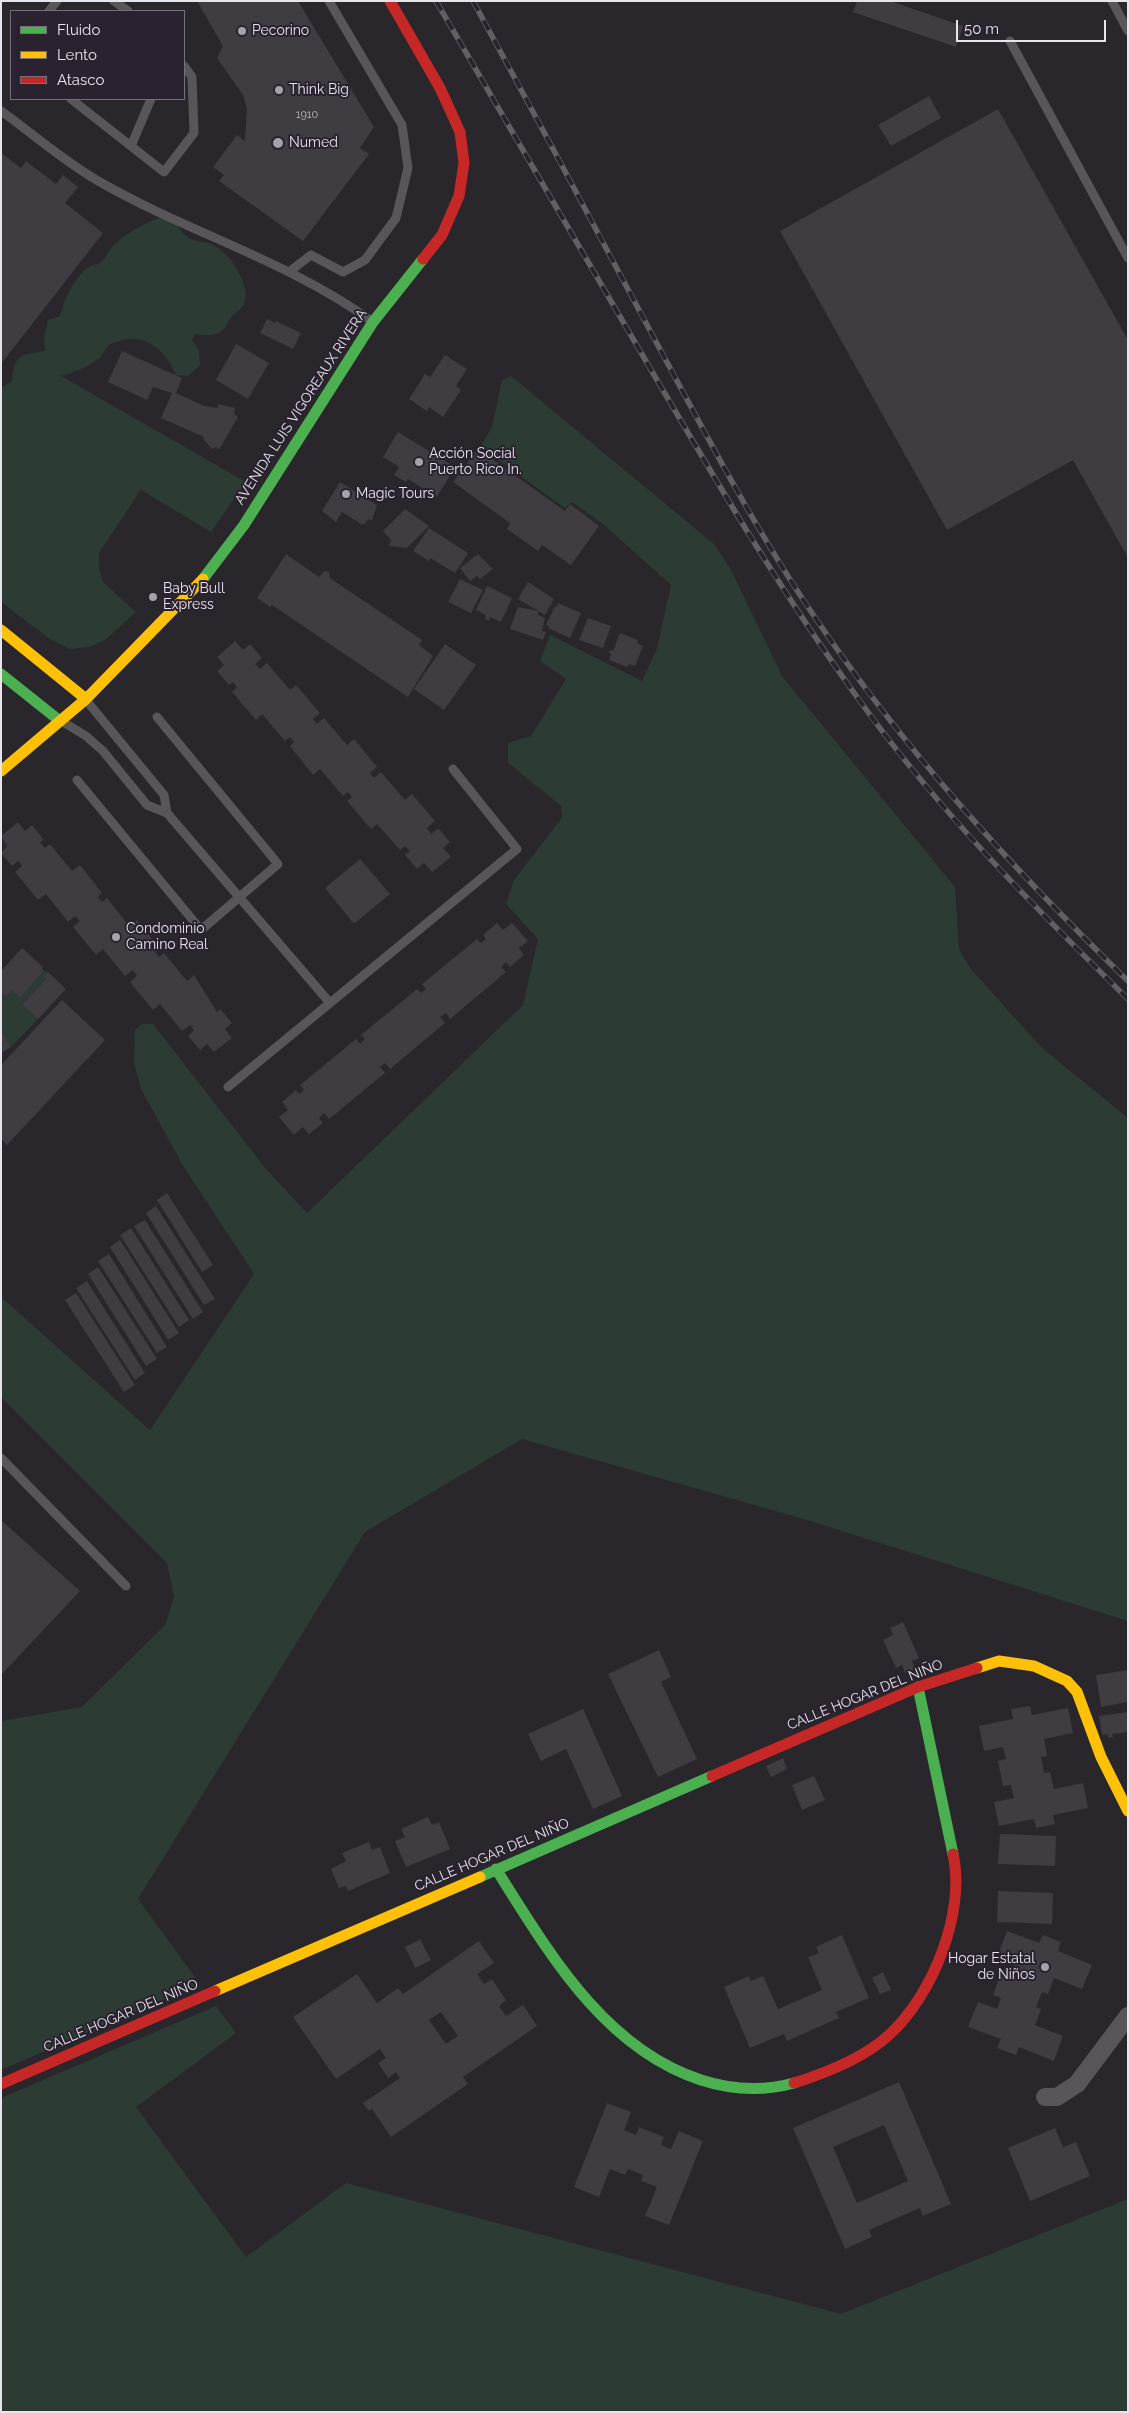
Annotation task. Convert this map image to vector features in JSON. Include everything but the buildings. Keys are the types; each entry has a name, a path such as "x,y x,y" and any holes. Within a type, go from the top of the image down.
{"street":[{"name":"AVENIDA LUIS VIGOREAUX RIVERA","path":"1,771 86,699 199,584 244,525 373,322 442,235 459,196 464,163 460,132 440,88 390,1"},
{"path":"1,630 86,699"},
{"path":"1,674 60,721"},
{"name":"CALLE HOGAR DEL NIÑO","path":"1,2084 918,1687 998,1661 1034,1666 1067,1681 1077,1692 1101,1757 1128,1811"},
{"path":"496,1870 568,1977 599,2012 634,2044 663,2063 708,2083 754,2090 801,2081 844,2063 889,2036 916,2003 942,1956 958,1887 956,1866 918,1687"},
{"path":"1045,2097 1057,2098 1078,2084 1128,2016"}],"lane":[{"path":"114,1 126,10 131,1"},
{"path":"289,272 311,256 343,272 365,260 396,218 408,168 402,125 329,1"},
{"path":"1112,1 1128,31"},
{"path":"1010,41 1128,258"},
{"path":"72,100 164,172 194,133 192,77 185,67"},
{"path":"131,146 151,100"},
{"path":"1,111 99,182 289,272 341,299 373,322"},
{"path":"86,699 164,795 167,813"},
{"path":"77,780 201,930 278,864 157,717"},
{"path":"60,721 86,736 103,751 147,805 167,813 330,1003"},
{"path":"228,1087 517,849 453,769"},
{"path":"1,1458 126,1586"}],"green space":[{"path":"168,215 189,238 215,246 229,259 244,285 246,293 243,306 232,316 221,332 210,335 195,334 192,340 199,350 200,365 188,376 176,375 167,359 154,346 138,339 129,339 111,344 101,357 93,363 80,370 61,376 246,482 211,532 141,490 99,553 99,568 103,582 136,612 105,640 89,647 70,649 50,639 1,602 1,388 12,381 14,365 20,357 45,351 44,339 48,320 60,316 70,289 78,277 90,266 100,263 114,245 133,230"},
{"path":"511,376 714,544 730,568 782,676 955,887 959,949 970,968 1041,1047 1128,1118 1128,1621 807,1520 522,1439 365,1532 138,1899 200,1984 1,2070 1,1721 82,1707 165,1625 174,1597 167,1563 1,1397 1,1297 150,1430 254,1274 182,1164 141,1089 134,1063 135,1030 142,1024 153,1024 266,1169 307,1213 523,1005 538,939 506,904 514,880 562,818 561,806 508,763 508,743 531,736 566,679 540,661 550,635 642,681 657,648 671,585 603,524 572,502 565,508 480,447 492,427 502,380"},
{"path":"44,971 48,972 44,977 46,979 22,1003 38,1019 11,1047 1,1031 1,994 6,997 12,991 20,998"},
{"path":"216,2006 236,2033 136,2107 246,2257 346,2183 841,2314 1128,2199 1128,2412 1,2412 1,2098"}],"railway":[{"path":"436,1 722,491 777,579 835,666 895,747 957,822 1058,930 1128,999"},
{"path":"473,1 716,453 773,552 814,616 885,714 961,806 1042,895 1128,981"}],"traffic: fast":[{"path":"203,579 244,525 373,322 423,259"},
{"path":"1,674 60,721"},
{"path":"918,1687 953,1854"},
{"path":"480,1877 712,1776"},
{"path":"496,1869 536,1932 581,1993 607,2021 635,2045 666,2065 701,2080 724,2086 759,2089 794,2083"}],"traffic: slow":[{"path":"1,771 86,699 203,579"},
{"path":"1,630 86,699"},
{"path":"977,1668 999,1661 1034,1666 1067,1681 1077,1692 1101,1757 1128,1811"},
{"path":"215,1991 480,1877"}],"traffic: jam":[{"path":"390,1 440,88 460,132 464,163 459,196 442,235 423,259"},
{"path":"712,1776 918,1687 977,1668"},
{"path":"794,2083 819,2075 868,2051 889,2035 905,2018 919,1998 932,1975 950,1926 955,1901 956,1877 953,1854"},
{"path":"1,2084 215,1991"}],"place":[{"name":"Pecorino","path":"242,31"},
{"name":"Think Big","path":"279,90"},
{"name":"Numed","path":"278,143"},
{"name":"Acción Social Puerto Rico In.","path":"419,462"},
{"name":"Magic Tours","path":"346,494"},
{"name":"Baby Bull Express","path":"153,597"},
{"name":"Condominio Camino Real","path":"116,937"},
{"name":"Hogar Estatal de Niños","path":"1045,1967"}]}
